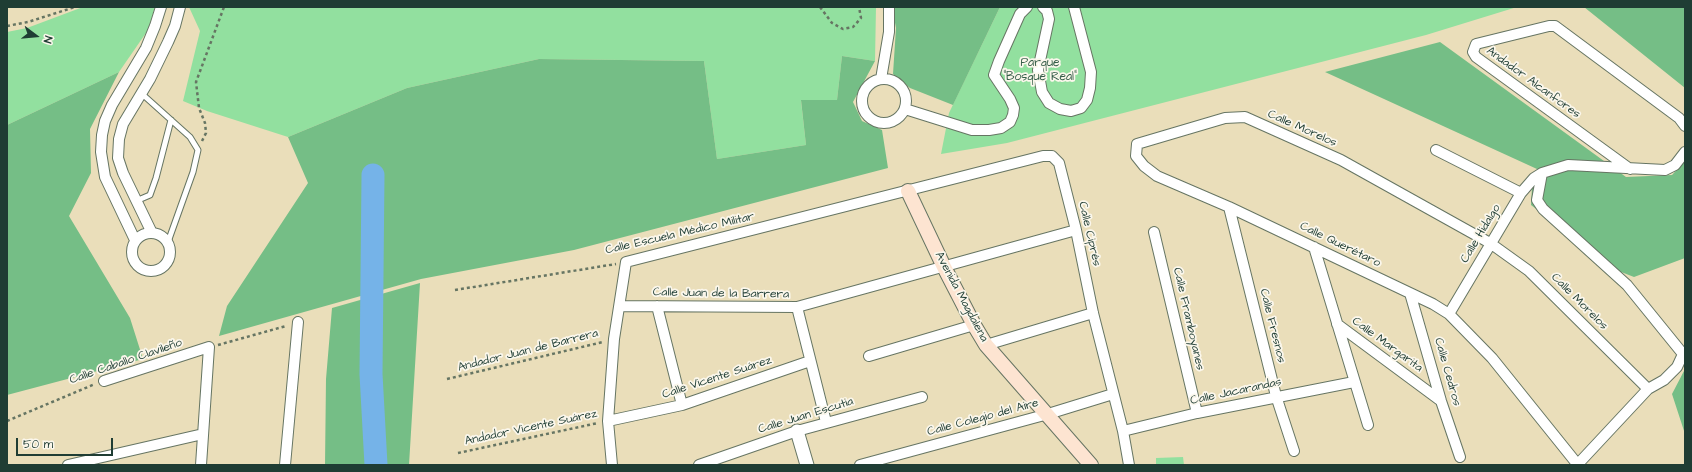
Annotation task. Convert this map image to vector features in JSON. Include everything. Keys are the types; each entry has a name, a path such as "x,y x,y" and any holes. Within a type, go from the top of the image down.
{"main road":[{"name":"Avenida Magdalena","path":"908,191 944,267 986,345 1048,414 1091,465"}],"street":[{"path":"136,240 105,177 101,152 102,135 105,120 112,105 146,48 161,7"},
{"path":"152,232 123,173 118,158 119,140 123,124 168,42 175,26 180,7"},
{"path":"881,78 889,32 889,7"},
{"path":"905,109 972,130 1001,128 1010,122 1014,108 994,76 998,61 1020,14 1027,7"},
{"path":"1043,7 1047,11 1049,19 1038,70 1042,92 1049,103 1060,109 1071,111 1081,108 1087,100 1090,88 1091,72 1074,7"},
{"name":"Andador Alcanfores","path":"1630,170 1476,57 1473,52 1476,44 1549,26 1556,26 1679,118 1685,126"},
{"path":"881,78 896,82 902,87 905,94 905,109 895,120 880,122 868,116 862,104 865,90 875,80 881,78"},
{"name":"Calle Morelos","path":"1224,118 1245,117 1341,160 1490,243 1529,271 1648,389"},
{"name":"Calle Querétaro","path":"1224,118 1137,144 1136,156 1144,166 1157,176 1230,207 1410,293 1449,314 1492,358 1578,465"},
{"path":"1436,150 1521,193"},
{"path":"1578,465 1648,389 1664,380 1677,367 1683,354 1627,285 1543,209 1538,200 1542,173 1568,165 1630,170 1664,170 1675,165 1685,152"},
{"name":"Calle Ciprés","path":"908,191 1043,156 1052,156 1058,163 1076,230 1093,313 1123,431 1129,465"},
{"name":"Calle Hidalgo","path":"1449,314 1521,193 1534,178 1542,173"},
{"name":"Calle Escuela Médico Militar","path":"626,262 908,191"},
{"name":"Calle Fresnos","path":"1230,207 1276,396 1294,451"},
{"name":"Calle Juan de la Barrera","path":"620,306 797,307 1076,230"},
{"path":"152,232 164,237 170,248 169,261 160,270 153,272 141,269 133,259 132,246 136,240 146,233 152,232"},
{"name":"Calle Framboyanes","path":"1154,232 1197,413"},
{"path":"1314,247 1368,425"},
{"path":"612,465 608,421 614,339 626,262"},
{"name":"Calle Cedros","path":"1410,293 1441,400 1460,458"},
{"path":"657,306 682,405"},
{"path":"797,307 826,422"},
{"path":"986,345 1093,313"},
{"path":"285,465 298,322"},
{"name":"Calle Margarita","path":"1337,324 1441,400"},
{"path":"869,356 974,325"},
{"path":"201,465 209,347"},
{"name":"Calle Caballo Clavileño","path":"104,381 209,347"},
{"name":"Calle Vicente Suárez","path":"608,421 682,405 810,361"},
{"name":"Calle Jacarandas","path":"1123,431 1276,396 1354,382"},
{"name":"Calle Colegio del Aire","path":"860,465 1048,414 1113,394"},
{"name":"Calle Juan Escutia","path":"700,465 826,422 922,397"},
{"path":"797,431 807,465"},
{"path":"68,465 203,434"}],"lane":[{"path":"141,93 190,137 198,150 193,172 168,242"},
{"path":"136,201 150,194 156,178 171,120"}],"path":[{"path":"7,26 28,22 75,7"},
{"path":"198,150 206,133 205,123 199,108 196,82 224,7"},
{"path":"820,7 832,23 843,29 853,27 861,18 859,7"},
{"name":"Calle Escuela Médico Militar","path":"455,290 626,262"},
{"path":"209,347 298,322"},
{"name":"Andador Juan de Barrera","path":"447,379 614,339"},
{"name":"Calle Caballo Clavileño","path":"7,421 104,381"},
{"name":"Andador Vicente Suárez","path":"458,453 608,421"}],"green space":[{"path":"83,7 155,7 148,30 119,72 7,125 7,32 27,28"},
{"path":"189,7 876,7 875,61 842,56 837,100 801,101 806,145 717,159 704,61 539,59 407,88 288,137 207,111 183,101 200,31"},
{"path":"892,7 1000,7 953,105 910,88 893,74 896,28"},
{"name":"Parque \"Bosque Real\"","path":"1000,7 1517,7 1426,35 1007,143 941,154 949,113"},
{"path":"1584,7 1685,7 1685,88"},
{"path":"1440,42 1626,177 1672,175 1685,161 1685,258 1634,277 1616,270 1531,205 1532,187 1537,169 1325,72"},
{"path":"842,56 875,61 853,102 862,121 882,130 888,168 574,250 421,279 219,336 227,306 308,183 288,137 407,88 539,59 704,61 717,159 806,145 801,100 837,100"},
{"path":"119,72 90,129 91,173 69,216 130,318 143,359 7,395 7,125"},
{"path":"420,283 409,465 325,465 326,379 332,308"},
{"path":"1685,369 1685,434 1672,394"},
{"path":"1183,457 1184,465 1156,465 1156,458"}],"waterway":[{"path":"373,175 371,374 376,465"}]}
